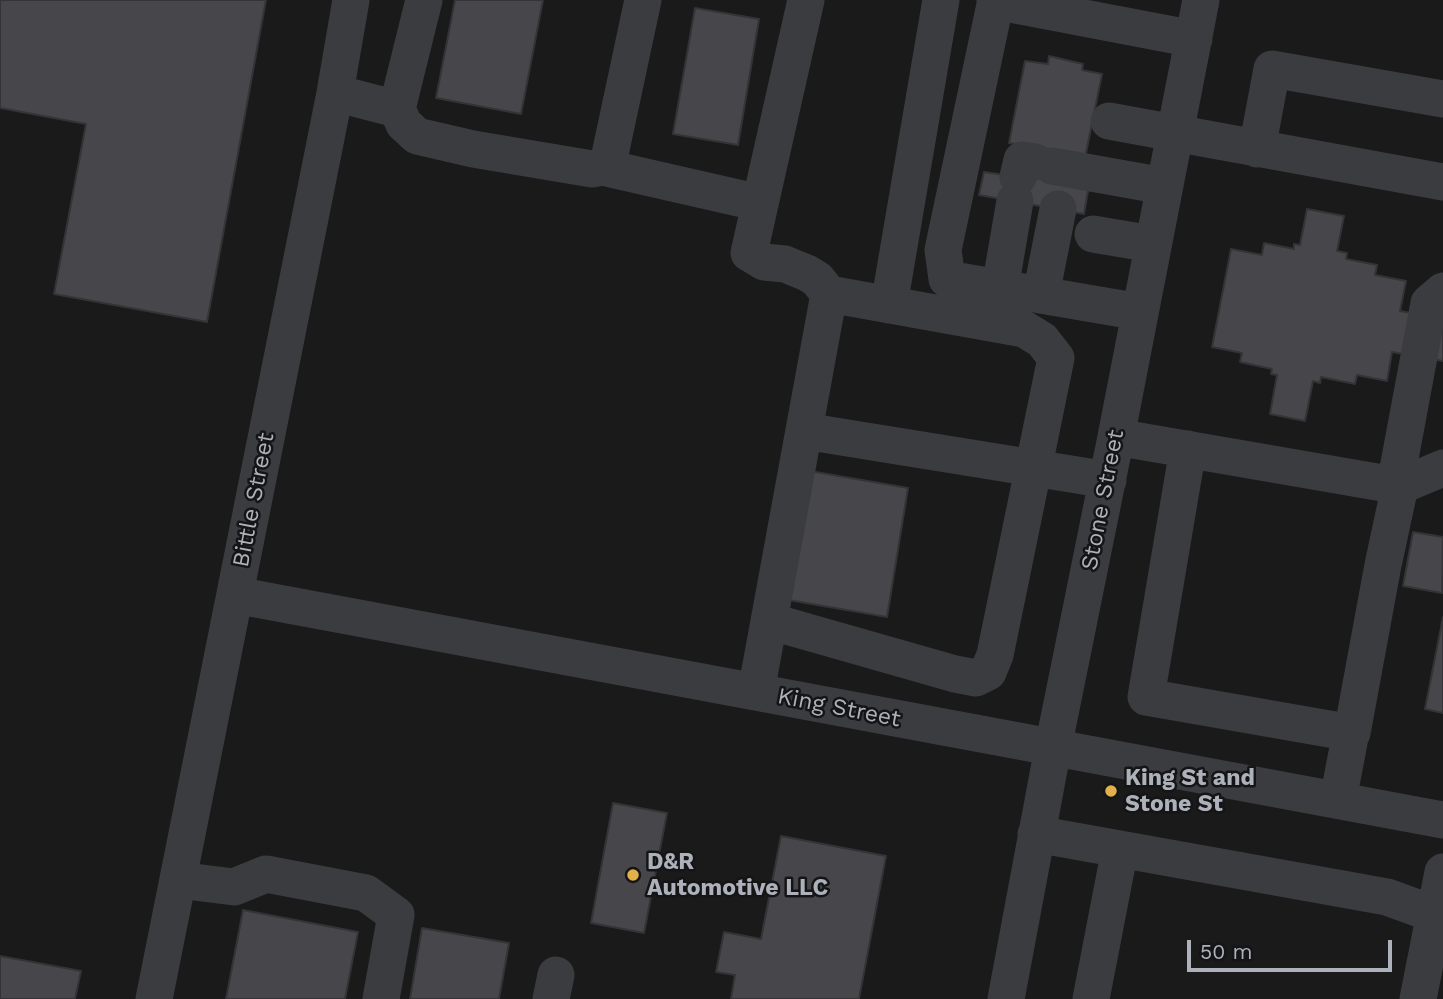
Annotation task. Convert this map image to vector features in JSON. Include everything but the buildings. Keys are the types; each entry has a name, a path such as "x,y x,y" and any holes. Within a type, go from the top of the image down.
{"street":[{"name":"Bittle Street","path":"154,999 335,93 351,0"},
{"path":"424,0 397,109 404,124 417,135 473,149 592,169 602,167 760,203"},
{"path":"602,167 609,159 643,0"},
{"path":"769,621 955,674 976,678 988,672 995,655 1056,358 1042,340 1024,329 829,294 817,279 807,273 785,264 764,262 749,253 806,0"},
{"path":"889,305 941,0"},
{"path":"1140,312 947,279 943,250 996,0 1194,38"},
{"name":"Stone Street","path":"1006,999 1036,834 1201,0"},
{"path":"1257,149 1272,69 1443,99"},
{"path":"335,93 397,109"},
{"path":"1109,121 1443,182"},
{"path":"1000,288 1044,181"},
{"path":"1044,181 1164,187"},
{"path":"1041,295 1044,181"},
{"path":"1093,234 1152,244"},
{"path":"1338,800 1351,732 1353,733 1429,303 1443,290"},
{"path":"756,692 829,294"},
{"path":"804,432 1108,480"},
{"path":"1116,437 1397,485 1443,468"},
{"path":"1188,449 1146,697 1351,732"},
{"name":"King Street","path":"235,595 1338,800 1441,809"},
{"path":"1036,834 1387,897 1438,915"},
{"path":"1091,999 1120,849"},
{"path":"1418,999 1438,915 1443,872"},
{"path":"178,880 234,887 266,874 366,893 396,915 381,999"}],"place":[{"name":"King St and Stone St","path":"1111,791"},
{"name":"D&R Automotive LLC","path":"633,875"}]}
